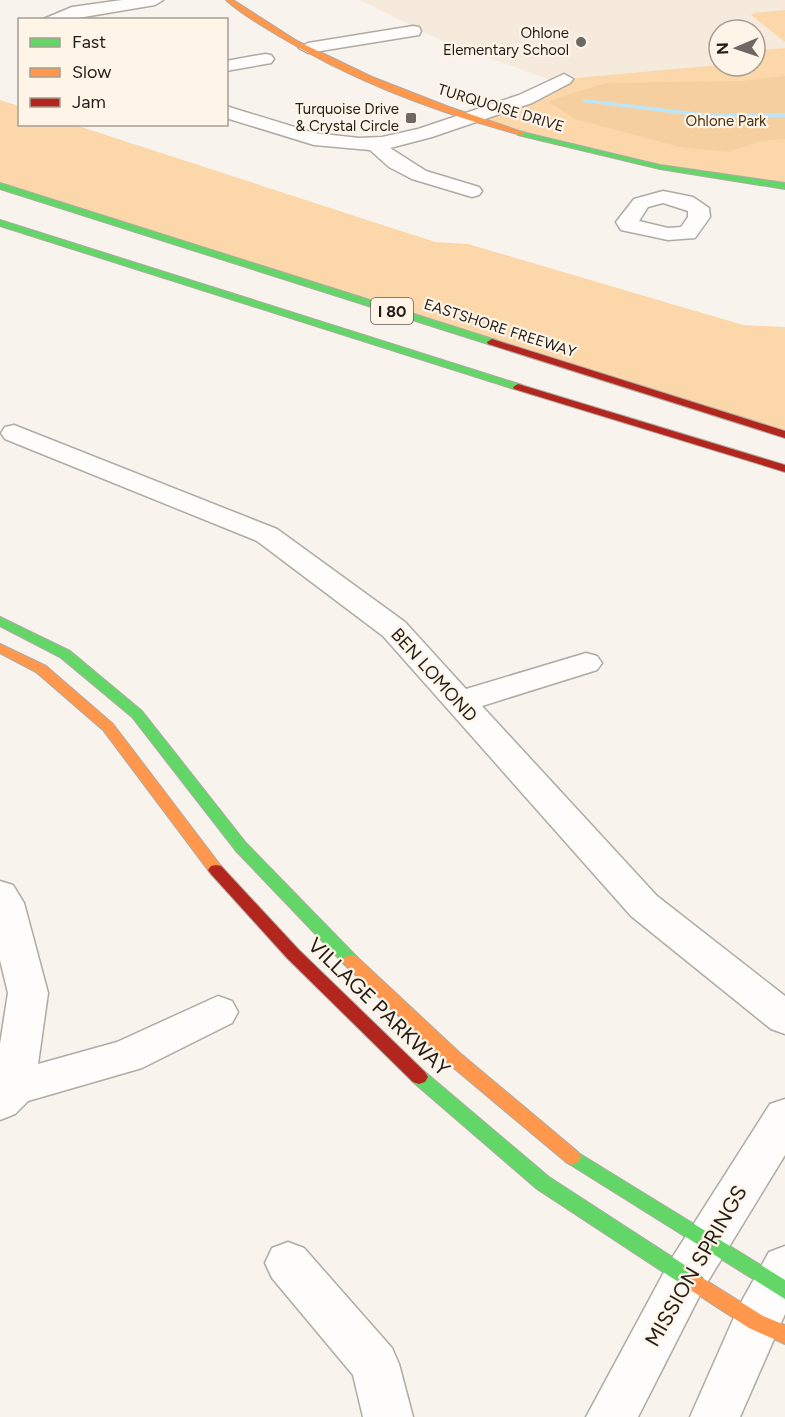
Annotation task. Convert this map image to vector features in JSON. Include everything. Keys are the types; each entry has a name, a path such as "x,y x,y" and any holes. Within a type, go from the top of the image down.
{"main road":[{"name":"TURQUOISE DRIVE","path":"229,0 308,48 378,83 469,118 573,147 693,172 785,186"},
{"name":"EASTSHORE FREEWAY","path":"0,186 785,435"},
{"name":"I 80","path":"0,223 171,279 785,469"},
{"path":"0,233 171,279"},
{"name":"VILLAGE PARKWAY","path":"0,621 65,654 137,714 241,847 324,935 455,1059 697,1260 777,1300"},
{"name":"VILLAGE PARKWAY","path":"0,648 40,669 108,727 209,862 293,954 424,1082 543,1183 777,1300"}],"street":[{"path":"55,18 72,12 155,0"},
{"path":"308,48 412,31"},
{"path":"228,66 265,59"},
{"path":"228,112 303,137 338,143 375,143 405,139 529,98 564,79"},
{"path":"375,143 394,164 407,171 472,191"},
{"path":"675,199 693,172"},
{"name":"BEN LOMOND","path":"14,433 267,535 394,628 644,906 785,1018"},
{"path":"459,702 586,663"},
{"path":"0,895 28,993 7,1095 127,1056 218,1012"},
{"name":"MISSION SPRINGS","path":"611,1417 697,1260 785,1117"},
{"path":"288,1263 375,1364 388,1417"},
{"path":"715,1417 777,1300"}],"shaded area":[{"name":"Ohlone Elementary School","path":"360,0 785,0 785,10 751,15 755,18 707,18 707,66 565,79 559,83 442,41"},
{"name":"Ohlone Elementary School","path":"767,28 785,42 785,48 767,49"}],"green space":[{"path":"785,10 785,42 767,28 767,18 755,18 751,15"},
{"name":"Ohlone Park","path":"785,48 785,186 693,172 469,118 564,79 707,66 707,78 767,78 767,49"},
{"path":"785,76 785,139 761,141 728,152 680,147 575,119 548,101 606,83 741,81"},
{"path":"0,100 18,106 18,126 78,126 435,242 468,244 743,325 785,327 785,435 0,186"}],"waterway":[{"path":"585,101 711,116 785,115"}],"traffic: fast":[{"path":"521,133 660,167 785,186"},
{"path":"0,186 492,342"},
{"path":"0,223 518,387"},
{"path":"0,621 65,654 137,714 241,847 351,961"},
{"path":"419,1077 543,1183 696,1283"},
{"path":"572,1157 785,1290"}],"traffic: slow":[{"path":"229,0 260,22 331,62 408,95 521,133"},
{"path":"0,648 41,669 108,727 216,870"},
{"path":"351,961 455,1059 572,1157"},
{"path":"696,1283 756,1322 785,1335"}],"traffic: jam":[{"path":"492,342 785,435"},
{"path":"518,387 785,469"},
{"path":"216,870 293,954 419,1077"}],"place":[{"name":"Ohlone Elementary School","path":"581,42"},
{"name":"Turquoise Drive & Crystal Circle","path":"411,118"}]}
